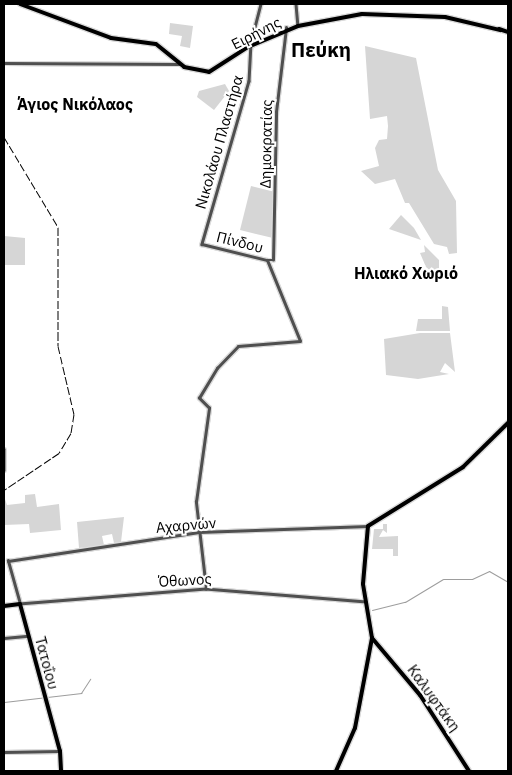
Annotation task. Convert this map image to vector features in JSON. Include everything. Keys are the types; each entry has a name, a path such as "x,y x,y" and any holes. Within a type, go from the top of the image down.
{"main road":[{"path":"20,4 109,38 156,44 181,65"},
{"name":"Ειρήνης","path":"181,65 212,69 251,44 298,25 376,13 445,17 508,32"},
{"name":"Ειρήνης","path":"181,65 212,72 251,44"},
{"path":"336,771 356,723 371,639 363,580 369,533 368,526 465,465 508,423"},
{"path":"369,533 375,523"},
{"name":"Όθωνος","path":"4,606 20,604"},
{"name":"Τατοΐου","path":"20,604 60,751 61,771"},
{"name":"Καλυφτάκη","path":"371,639 377,642 420,695 469,771"}],"street":[{"name":"Νικολάου Πλαστήρα","path":"202,244 252,70 251,44 261,4"},
{"path":"296,4 298,25"},
{"name":"Δημοκρατίας","path":"273,260 282,60 287,29"},
{"path":"275,58 282,60"},
{"path":"4,63 181,65"},
{"path":"252,70 256,75"},
{"name":"Πίνδου","path":"202,244 266,260 273,260"},
{"path":"206,589 199,532 197,490 210,408 199,398 217,368 240,346 300,341 266,260"},
{"path":"4,449 4,470"},
{"name":"Αχαρνών","path":"8,561 199,532 368,526"},
{"name":"Τατοΐου","path":"8,561 20,604"},
{"name":"Όθωνος","path":"20,604 206,589 366,602"},
{"path":"4,638 28,636"},
{"path":"4,752 60,751"}],"shaded area":[{"path":"170,23 193,26 190,48 180,46 182,36 169,34"},
{"path":"365,46 416,58 438,170 456,201 457,253 449,254 447,247 434,244 409,203 405,203 395,179 375,184 361,171 379,166 375,148 379,140 387,139 388,126 387,116 370,119"},
{"path":"225,84 229,91 214,110 197,97 199,91"},
{"path":"251,186 275,192 273,238 240,230"},
{"path":"401,215 414,228 421,240 389,229"},
{"path":"4,236 25,238 25,265 4,265"},
{"path":"424,245 439,260 439,278 426,267 420,253 425,252"},
{"path":"442,306 448,307 450,331 416,331 418,319 442,319"},
{"path":"420,333 450,333 455,372 445,363 440,372 449,374 418,379 386,375 384,339"},
{"path":"35,494 37,507 59,504 61,530 30,533 29,524 4,525 4,496 7,505 25,503 25,495"},
{"path":"124,517 121,542 114,543 112,534 102,536 104,545 79,548 77,522"},
{"path":"383,524 387,524 387,533 383,530 379,537 398,536 398,556 393,556 393,549 372,549 374,529 383,529"}],"waterway":[{"path":"372,610 405,602 443,579 472,579 489,571 508,582"},
{"path":"4,702 81,693 90,679"}],"railway":[{"path":"4,137 58,227 58,346 74,414 71,433 59,453 4,490"}],"district":[{"name":"Πεύκη","path":"321,49"},
{"name":"Άγιος Νικόλαος","path":"75,104"},
{"name":"Ηλιακό Χωριό","path":"406,273"}]}
